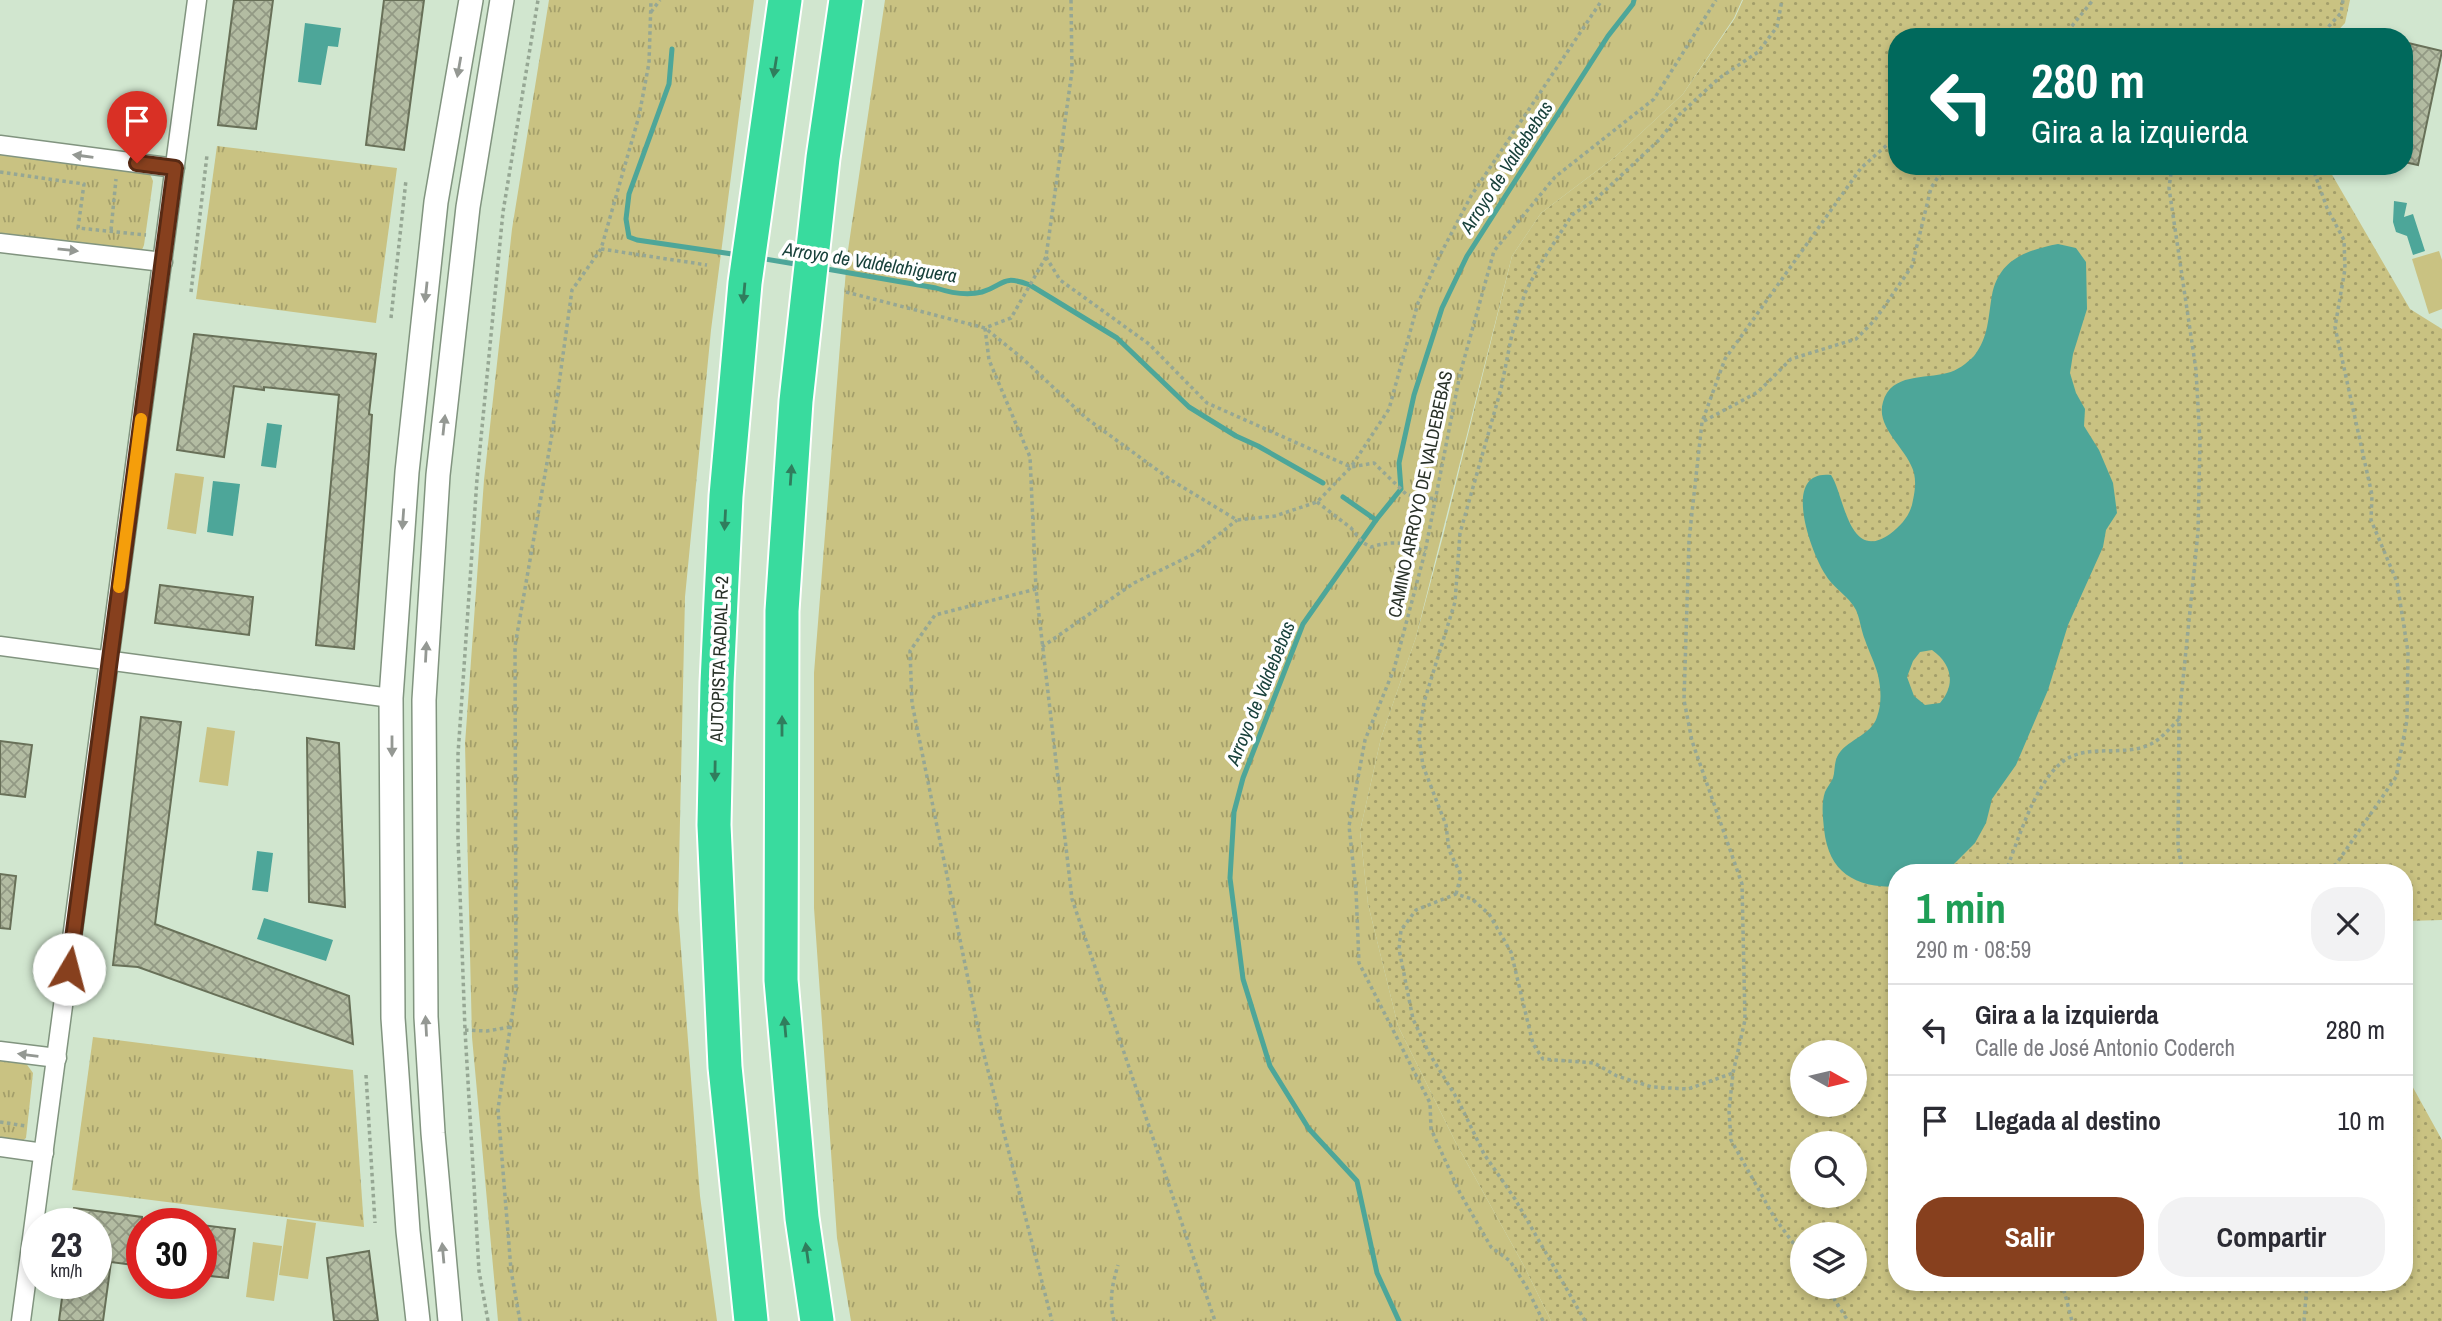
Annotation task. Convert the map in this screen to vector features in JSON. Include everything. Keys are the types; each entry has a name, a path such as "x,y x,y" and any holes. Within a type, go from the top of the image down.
{"highway":[{"name":"AUTOPISTA RADIAL R-2","path":"751,1321 725,1067 714,825 717,682 726,496 745,284 785,0"},
{"path":"817,1321 802,1218 781,980 782,611 796,401 824,159 846,0"}],"street":[{"path":"21,1321 197,0"},
{"path":"418,1321 408,1231 393,1018 391,698 407,472 436,202 471,0"},
{"path":"450,1321 433,1133 426,1017 424,700 438,475 463,247 502,0"},
{"path":"0,145 175,168"},
{"path":"0,243 163,262"},
{"path":"0,646 391,698"},
{"path":"0,1051 57,1058"},
{"path":"0,1147 44,1153"}],"path":[{"path":"488,1321 479,1271 465,1030 458,838 458,754 471,560 503,212 538,0"},
{"path":"520,1321 511,1270 498,1109 516,989 515,646 552,434 572,290 601,249 639,116 649,63 651,0"},
{"path":"651,12 660,0"},
{"path":"985,328 1011,317 1046,257 1072,71 1071,0"},
{"path":"1042,647 1134,583 1194,554 1237,520 1275,516 1317,502 1351,467 1389,410 1418,303 1471,196 1602,0"},
{"name":"CAMINO ARROYO DE VALDEBEBAS","path":"1543,1321 1510,1261 1491,1247 1460,1192 1432,1129 1430,1103 1359,963 1356,890 1349,825 1365,740 1394,669 1425,552 1460,374 1494,251 1555,177 1654,99 1716,0"},
{"path":"1456,894 1461,874 1449,850 1446,825 1423,766 1419,737 1424,702 1455,602 1460,533 1525,293 1572,215 1596,199 1660,139 1679,115 1718,79 1758,52 1777,27 1782,0"},
{"path":"2070,28 2093,0"},
{"path":"2327,28 2341,13 2343,0"},
{"path":"1790,1239 1774,1217 1731,1140 1729,1111 1733,1073 1745,1020 1742,884 1692,741 1684,700 1689,540 1702,422 1725,359 1861,167 1888,144"},
{"path":"191,292 207,155"},
{"path":"0,172 84,184 78,228 146,235"},
{"path":"1702,422 1758,392 1791,359 1856,340 1875,320 1912,266 1931,188 1939,175"},
{"path":"2171,175 2169,188 2196,370 2200,442 2198,532 2179,719 2178,847 2181,864"},
{"path":"2315,175 2326,208 2344,240 2345,269 2335,327 2372,495 2371,520 2397,582 2408,652 2407,720 2396,777 2336,864"},
{"path":"110,240 116,178"},
{"path":"391,318 406,180"},
{"path":"601,249 706,265"},
{"path":"1046,257 1060,280 1149,344 1206,403 1351,467 1374,463 1408,495 1436,499"},
{"path":"846,292 985,328 1022,358 1086,418 1171,480 1237,520"},
{"path":"985,328 989,359 1030,457 1036,589 1072,899 1215,1321"},
{"path":"1317,502 1371,547 1389,542 1403,542 1425,552"},
{"path":"1036,589 935,615 910,651 912,703 981,1043 1052,1321"},
{"path":"2009,864 2042,785 2063,761 2087,752 2126,751 2151,744 2179,719"},
{"path":"1585,1321 1515,1199 1484,1154 1458,1100 1429,1053 1413,1018 1399,949 1401,930 1416,910 1456,894 1472,899 1489,914 1511,952 1533,1044 1543,1059 1594,1063 1617,1076 1651,1087 1688,1089 1733,1073"},
{"path":"465,1030 487,1031 510,1027"},
{"path":"366,1075 375,1223"},
{"path":"0,1122 26,1126"},
{"path":"1114,1321 1110,1306 1111,1289 1118,1265"},
{"path":"2064,1291 2071,1321"},
{"path":"2304,1321 2306,1291"},
{"path":"1835,1299 1849,1321"}],"green space":[{"path":"549,0 754,0 711,330 685,597 678,910 700,1196 717,1321 498,1321 472,1037 465,744 484,480 512,229"},
{"path":"885,0 1742,0 1734,18 1683,94 1615,157 1541,213 1512,256 1416,637 1381,738 1360,831 1368,904 1398,1026 1456,1143 1551,1321 851,1321 837,1238 814,908 814,673 847,257"},
{"path":"1743,0 2350,0 2345,23 2340,28 1888,28 1888,175 2332,175 2410,309 2442,329 2442,920 2413,921 2413,864 1888,864 1888,1291 2413,1291 2413,1087 2442,1140 2442,1321 1551,1321 1456,1143 1398,1026 1368,904 1360,831 1381,738 1416,637 1443,536 1512,256 1541,213 1615,157 1683,94 1735,18"},
{"path":"217,146 397,168 376,323 196,299"},
{"path":"0,151 149,172 153,181 144,245 140,255 0,236"},
{"path":"2439,251 2442,260 2442,309 2429,314 2412,259"},
{"path":"175,473 204,477 196,534 167,529"},
{"path":"207,727 235,731 228,786 199,782"},
{"path":"93,1037 353,1070 364,1227 72,1190"},
{"path":"0,1059 25,1062 33,1073 26,1138 16,1146 0,1144"},
{"path":"287,1219 316,1223 308,1279 279,1275"},
{"path":"253,1242 282,1246 274,1301 246,1297"}],"water":[{"path":"305,23 341,28 338,47 328,46 321,85 298,82"},
{"path":"2394,201 2407,203 2404,217 2413,214 2425,251 2413,255 2407,236 2396,232 2393,222"},
{"path":"2058,244 2076,248 2086,262 2087,309 2070,373 2076,393 2085,409 2084,426 2099,450 2113,483 2117,513 2106,530 2103,547 2068,625 2048,690 2016,765 1992,799 1986,823 1975,843 1954,864 1888,864 1888,886 1868,884 1846,874 1831,857 1824,829 1823,806 1837,757 1846,746 1869,729 1877,717 1880,701 1879,680 1856,610 1828,579 1819,563 1807,531 1803,498 1807,485 1816,477 1831,475 1850,523 1856,533 1865,540 1876,541 1898,527 1910,510 1915,480 1911,464 1884,421 1883,402 1887,393 1893,386 1910,379 1951,372 1974,356 1985,334 1996,283 2008,265 2025,253","holes":["1932,650 1944,662 1950,675 1945,696 1940,703 1925,705 1914,696 1907,677 1913,661 1920,652"]},
{"path":"267,423 282,425 276,468 261,466"},
{"path":"213,481 240,484 233,536 207,532"},
{"path":"257,851 273,853 268,892 252,890"},
{"path":"264,918 333,940 326,961 257,939"}],"building":[{"path":"234,0 273,0 256,129 218,125"},
{"path":"384,0 424,0 404,150 366,145"},
{"path":"2413,44 2442,51 2418,165 2413,164"},
{"path":"194,334 376,354 369,414 372,415 354,649 316,645 339,395 234,386 224,457 177,450"},
{"path":"160,585 253,597 249,635 155,623"},
{"path":"141,717 181,722 155,924 349,996 353,1044 138,967 113,965"},
{"path":"307,738 339,743 345,907 309,902"},
{"path":"0,741 32,745 25,797 0,794"},
{"path":"0,874 16,876 10,929 0,928"},
{"path":"112,1213 126,1215 126,1264 112,1262"},
{"path":"217,1227 235,1229 228,1278 217,1277"},
{"path":"369,1251 378,1321 334,1321 327,1258"},
{"path":"62,1299 106,1299 103,1321 59,1321"}],"waterway":[{"name":"Arroyo de Valdebebas","path":"1399,1321 1377,1273 1357,1181 1309,1129 1270,1066 1243,979 1230,878 1234,812 1243,778 1303,624 1401,489 1399,463 1414,395 1442,308 1467,256 1608,36 1634,0"},
{"name":"Arroyo de Valdelahiguera","path":"672,49 669,84 629,194 626,219 629,237 739,255"},
{"name":"Arroyo de Valdelahiguera","path":"759,258 801,265"},
{"name":"Arroyo de Valdelahiguera","path":"821,268 970,294 1014,280 1030,285 1117,338 1189,407 1323,483"},
{"name":"Arroyo de Valdelahiguera","path":"1343,497 1376,520"}],"slow traffic":[{"path":"119,587 141,419"}],"route":[{"path":"69,969 175,168 137,163"}]}
